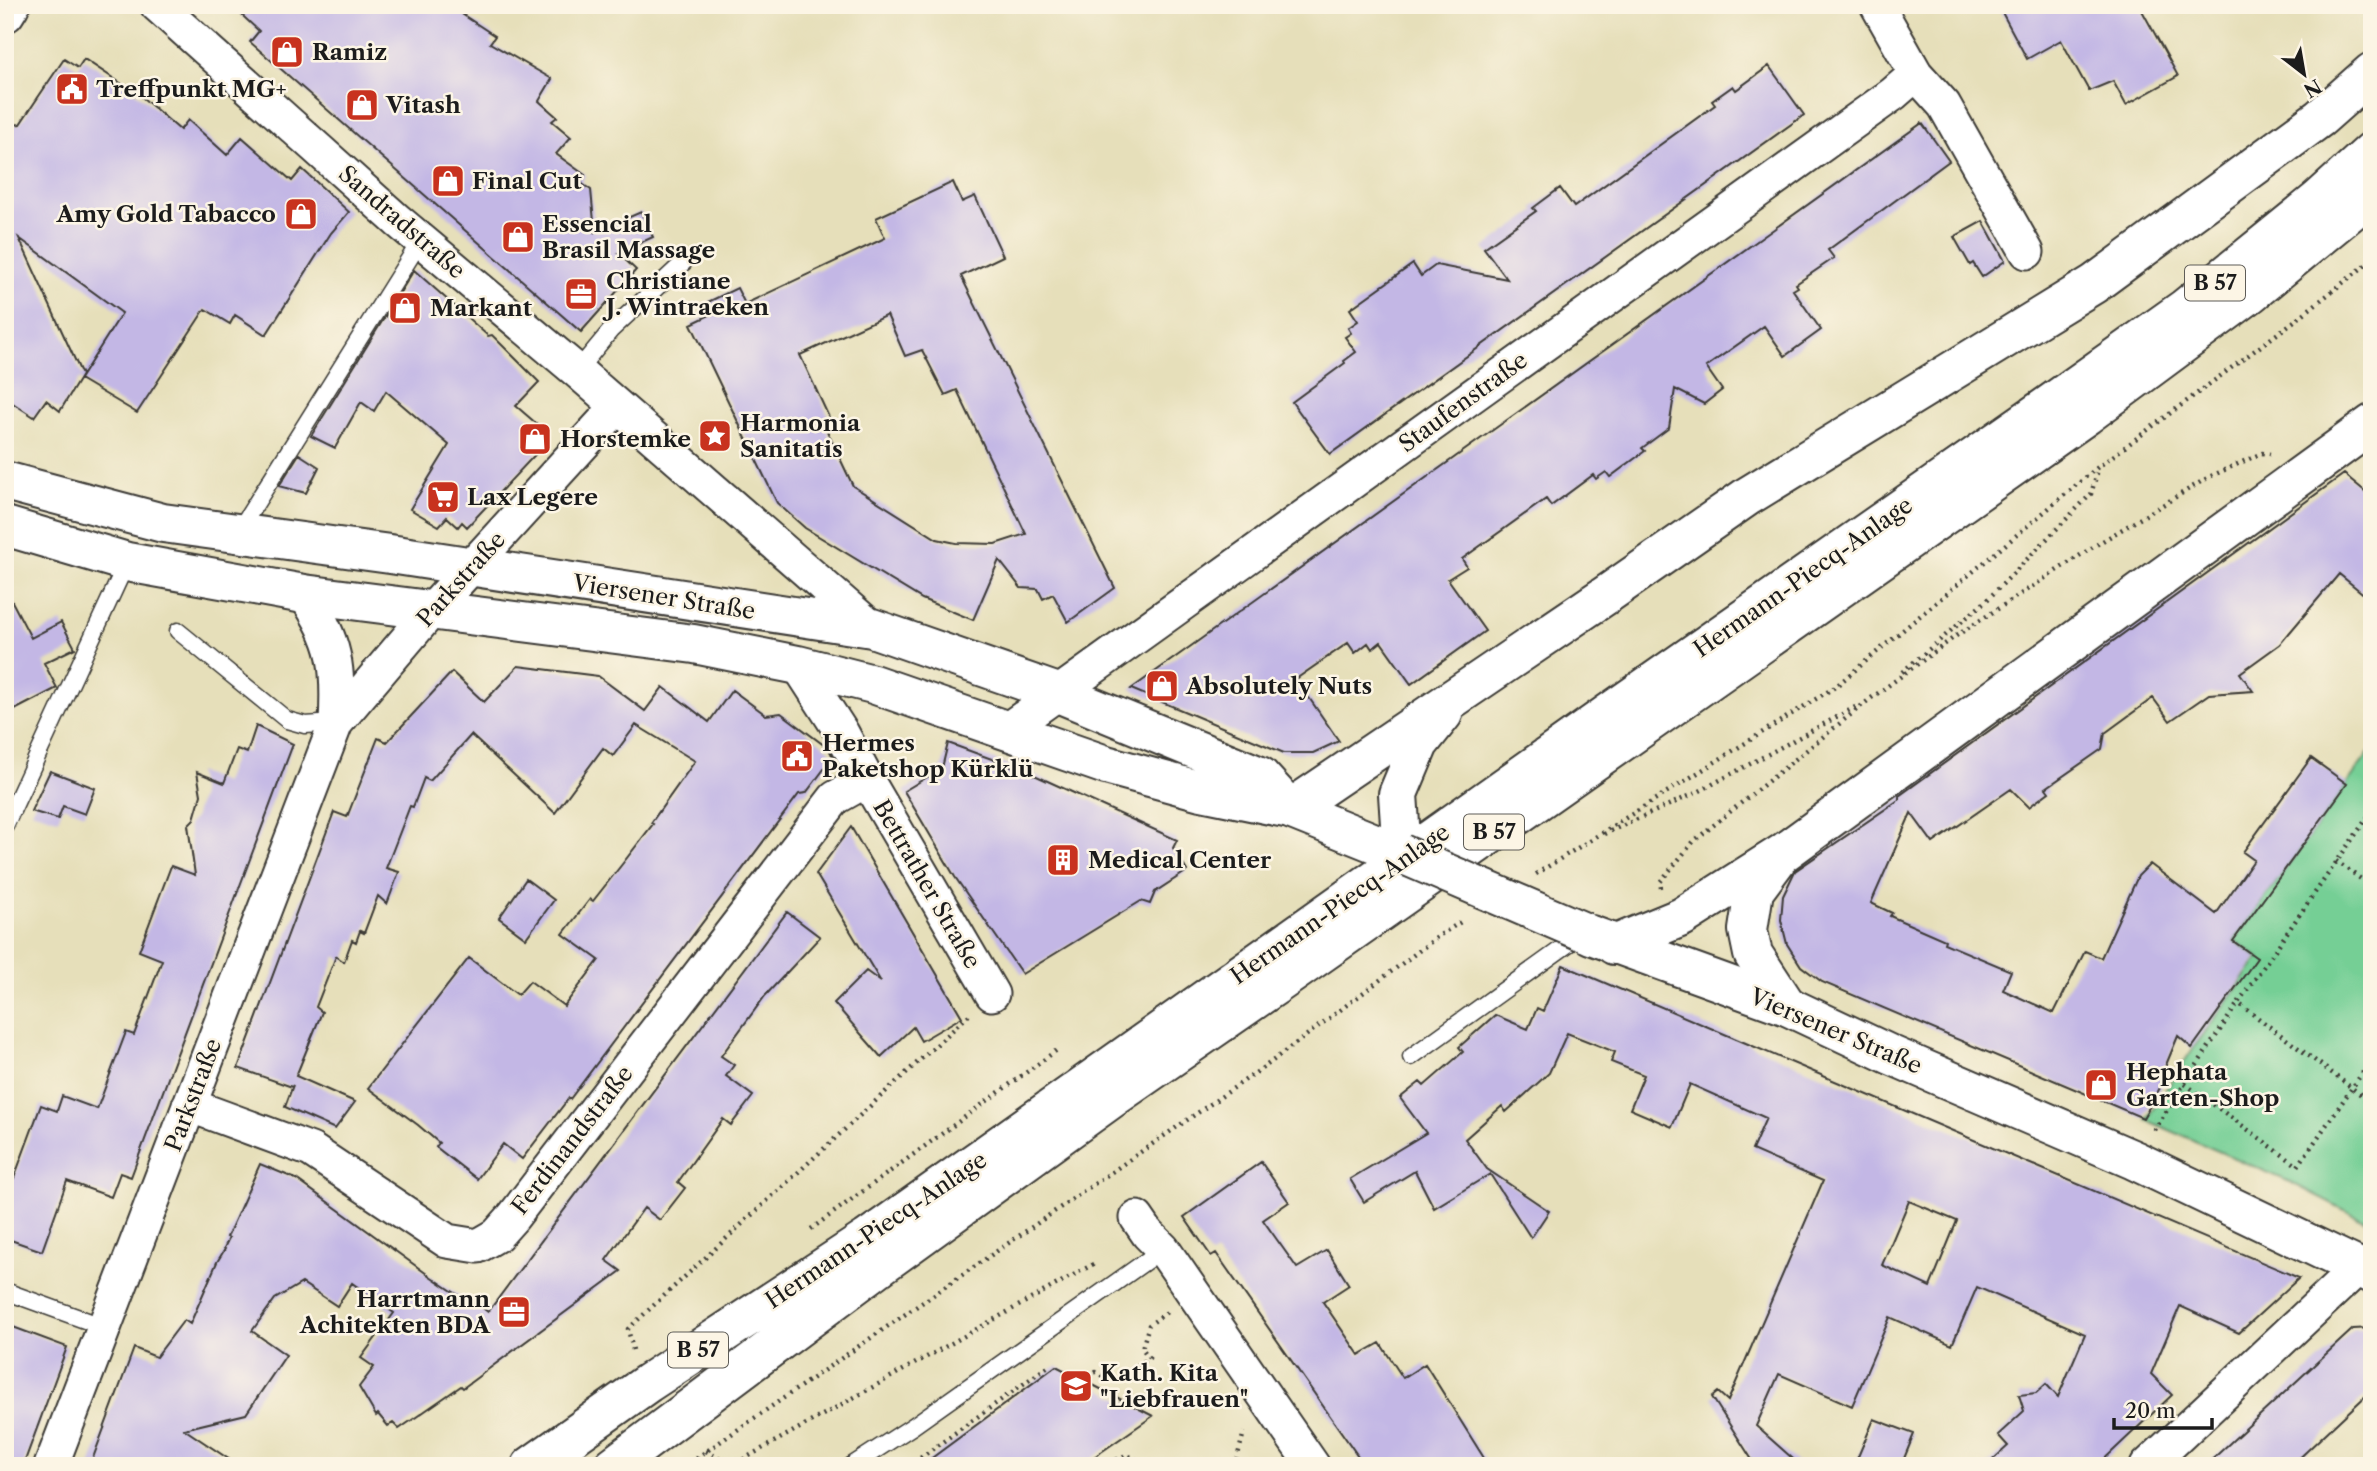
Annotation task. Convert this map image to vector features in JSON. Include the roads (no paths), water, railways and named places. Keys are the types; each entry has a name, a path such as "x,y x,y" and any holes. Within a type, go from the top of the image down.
{"main road":[{"path":"5,13 10,5"},
{"path":"1290,808 1606,596 1748,496 2094,284 2320,118 2372,72"},
{"name":"Hermann-Piecq-Anlage","path":"531,1466 648,1383 867,1239 2050,404 2185,307 2318,200 2372,151"},
{"name":"Hermann-Piecq-Anlage","path":"613,1466 883,1264 1114,1097 2087,415 2249,295 2372,194"},
{"path":"1599,938 1682,917 1783,853 2372,424"},
{"name":"Viersener Straße","path":"5,481 163,523 471,566 872,628 1058,693 1259,776 1290,808"},
{"name":"Viersener Straße","path":"5,526 127,562 304,594 694,644 797,666 873,684 1106,765 1201,791 1290,808 1599,938 1787,1006 1891,1055 2134,1160 2365,1271"},
{"path":"1402,855 1398,794 1419,744 1462,691"},
{"path":"1783,853 1754,891 1748,930 1753,954 1787,1006"}],"street":[{"name":"Sandradstraße","path":"157,5 421,240 577,371 872,628"},
{"path":"1877,5 1916,74 1944,105 2027,252"},
{"name":"Staufenstraße","path":"1008,729 1893,94 1916,74"},
{"name":"Parkstraße","path":"336,723 471,566 617,407"},
{"name":"Parkstraße","path":"51,1466 336,723 336,661 324,627 304,594"},
{"name":"Bettrather Straße","path":"797,666 842,733 992,994"},
{"name":"Ferdinandstraße","path":"189,1105 311,1150 447,1241 478,1246 497,1234 513,1217 835,798 867,780"},
{"path":"1149,1234 1194,1294 1313,1466"},
{"path":"2147,1466 2365,1271"}],"lane":[{"path":"237,533 421,240"},
{"path":"577,371 611,330 685,261"},
{"path":"5,826 127,562"},
{"path":"178,631 287,720 305,725 336,723"},
{"path":"1411,1057 1599,938"},
{"path":"851,1466 925,1418 1149,1234"},
{"path":"5,1291 104,1327"}],"place":[{"name":"Ramiz","path":"287,52"},
{"name":"Treffpunkt MG+","path":"72,89"},
{"name":"Vitash","path":"362,105"},
{"name":"Final Cut","path":"448,181"},
{"name":"Amy Gold Tabacco","path":"301,214"},
{"name":"Essencial Brasil Massage","path":"518,237"},
{"name":"Christiane J. Wintraeken","path":"581,294"},
{"name":"Markant","path":"405,308"},
{"name":"Harmonia Sanitatis","path":"715,436"},
{"name":"Horstemke","path":"535,439"},
{"name":"Lax Legere","path":"443,497"},
{"name":"Absolutely Nuts","path":"1162,686"},
{"name":"Hermes Paketshop Kürklü","path":"797,756"},
{"name":"Medical Center","path":"1063,860"},
{"name":"Hephata Garten-Shop","path":"2101,1085"},
{"name":"Harrtmann Achitekten BDA","path":"514,1312"},
{"name":"Kath. Kita \"Liebfrauen\"","path":"1076,1386"}]}
